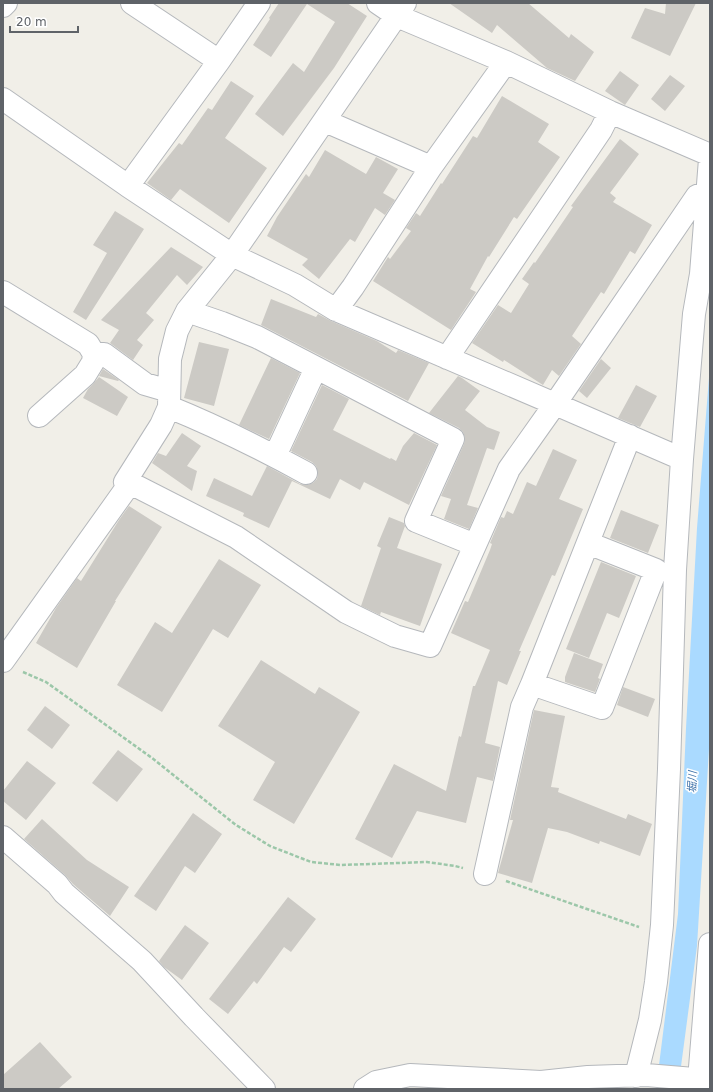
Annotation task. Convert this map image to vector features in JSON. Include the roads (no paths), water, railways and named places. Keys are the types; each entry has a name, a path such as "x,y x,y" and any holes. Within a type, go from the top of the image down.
{"street":[{"path":"3,6 6,3"},
{"path":"132,3 219,61"},
{"path":"128,186 219,61 259,3"},
{"path":"378,3 401,9 610,112 710,156"},
{"path":"10,665 128,486 126,482 161,425 169,399 170,359 177,331 187,311 232,255 401,9"},
{"path":"336,310 353,287 431,166 506,62"},
{"path":"3,99 128,186 232,255 295,285 336,310 682,459"},
{"path":"448,358 601,130 610,112"},
{"path":"324,121 431,166"},
{"path":"641,1075 656,982 660,934 669,770 675,570 682,459 694,314 701,274 710,159"},
{"path":"128,486 138,487 236,537 346,612 395,636 430,646 508,469 555,404 697,196 707,192"},
{"path":"3,292 88,344 94,354 93,362 85,375 39,416"},
{"path":"187,311 257,337 453,439 416,521 475,545"},
{"path":"94,354 104,354 145,384 195,417 275,456 306,473"},
{"path":"275,456 316,368"},
{"path":"485,874 522,707 630,436"},
{"path":"532,684 602,708 605,701 656,570 588,543"},
{"path":"3,838 57,884 64,893 142,961 264,1089"},
{"path":"364,1089 376,1082 410,1075 541,1082 641,1075 699,1082 710,944"}],"water":[{"name":"堀川","path":"710,365 709,749 697,946 678,1089 656,1089 678,914 697,528"}]}
